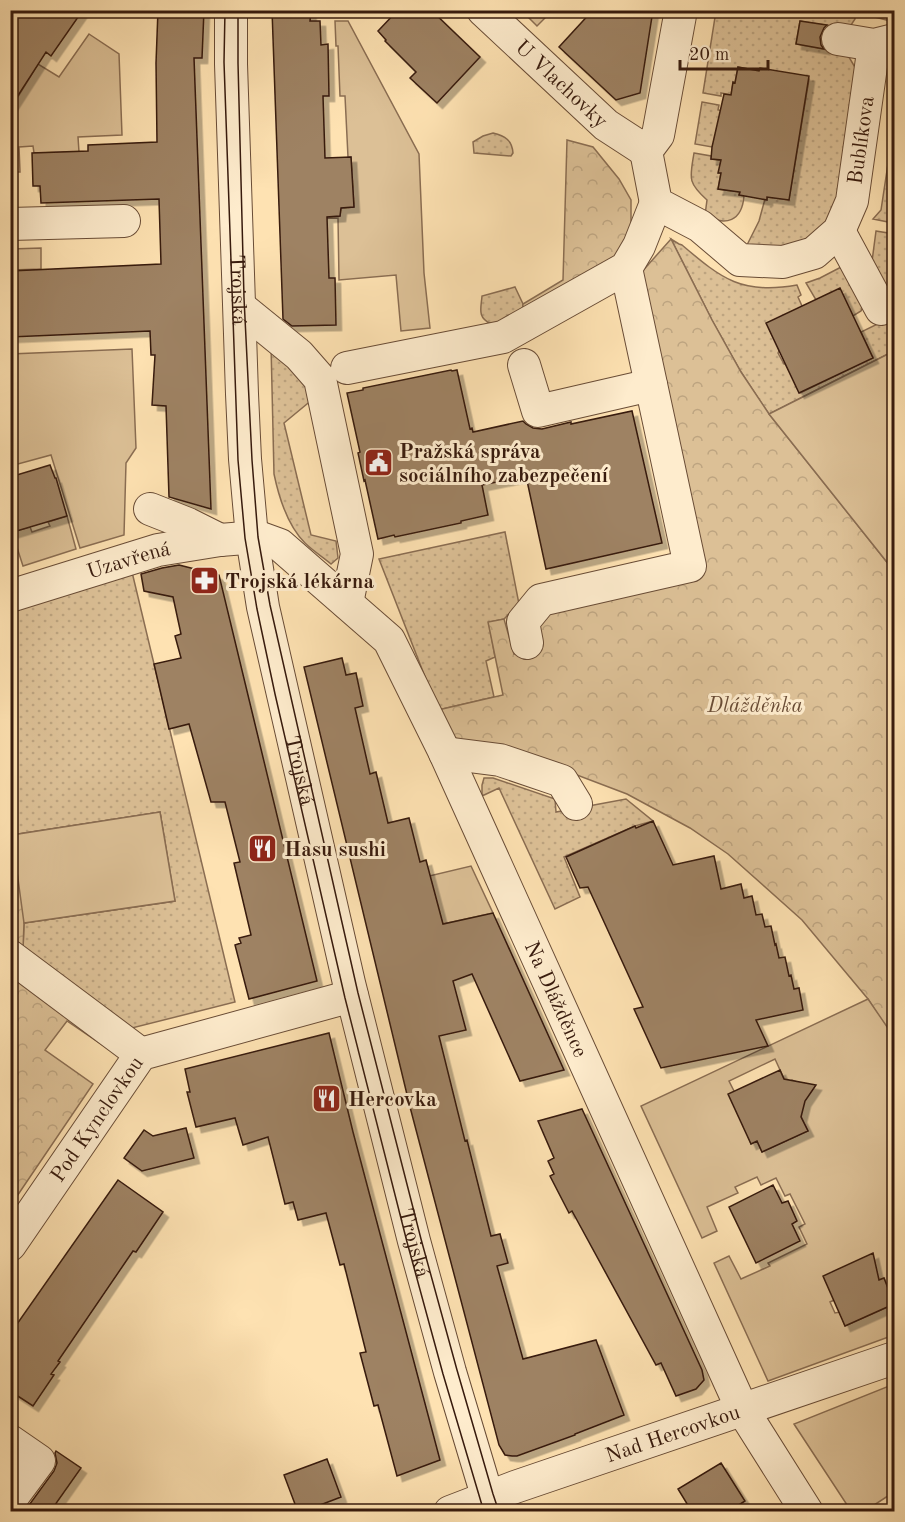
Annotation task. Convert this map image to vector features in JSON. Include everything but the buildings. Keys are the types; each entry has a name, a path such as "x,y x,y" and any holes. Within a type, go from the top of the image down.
{"street":[{"name":"Trojská","path":"231,10 245,459 252,537 263,607 352,996 414,1241 490,1504"},
{"name":"U Vlachovky","path":"483,10 606,125 646,151"},
{"path":"347,368 503,337 626,268 639,246 656,202 646,151 658,135 681,10"},
{"path":"838,39 884,42"},
{"name":"Bublíkova","path":"656,202 700,226 740,260 783,262 814,252 839,231 852,201 884,42"},
{"path":"10,224 123,221"},
{"path":"839,231 882,309"},
{"path":"527,643 523,622 541,600 690,566 626,268"},
{"path":"240,307 299,355 320,379 357,554 347,603"},
{"path":"524,365 538,411 651,385"},
{"path":"150,509 220,540"},
{"name":"Uzavřená","path":"10,596 158,550 252,537"},
{"name":"Na Dlážděnce","path":"252,537 280,545 389,640 445,753 742,1409 807,1512"},
{"path":"445,753 500,760 562,782 576,804"},
{"path":"10,956 141,1054"},
{"name":"Pod Kynclovkou","path":"10,1245 141,1054 352,996"},
{"name":"Nad Hercovkou","path":"450,1512 490,1504 742,1409 894,1358"},
{"path":"10,1442 39,1461 10,1500"}],"green space":[{"path":"872,10 894,16 894,22 855,14 851,25 831,26 800,21 796,44 849,57 856,69 840,191 827,226 789,249 747,245 759,221 765,199 767,197 789,200 809,79 738,67 731,95 703,93 716,11"},
{"path":"552,11 537,26 523,12"},
{"path":"335,21 348,21 419,154 424,273 430,328 401,331 396,275 339,280 338,218 279,220 340,216 341,208 354,207 351,157 348,157 345,96 340,96"},
{"path":"89,34 119,54 122,135 78,137 79,152 34,153 33,146 19,147 20,172 11,172 11,108 38,64 59,77"},
{"path":"702,102 719,105 718,110 731,112 712,147 695,144"},
{"path":"894,124 894,224 873,219 881,210"},
{"path":"493,133 504,137 509,142 513,153 511,156 474,153 473,142"},
{"path":"567,140 593,147 619,179 631,200 631,225 619,257 522,315 523,304 563,280"},
{"path":"694,153 721,160 718,189 740,192 739,195 744,196 740,211 732,219 720,221 705,215 707,200 696,189 691,179"},
{"path":"876,231 894,234 894,316 871,269"},
{"path":"671,239 734,282 761,288 797,285 801,295 798,297 802,306 778,353 800,393 873,358 861,332 894,316 894,351 769,414 741,372"},
{"name":"Dlážděnka","path":"671,239 741,372 769,414 894,571 894,1041 868,999 802,920 728,854 690,828 627,794 498,745 454,742 438,710 503,695 488,622 504,619 514,654 533,649 537,629 558,607 700,577 639,275"},
{"path":"41,248 41,269 11,270 11,249"},
{"path":"843,266 864,305 861,311 853,316 816,300 806,283"},
{"path":"515,287 523,304 522,315 491,324 481,312 482,296"},
{"path":"271,345 310,379 313,399 284,423 311,535 336,541 338,558 331,564 308,546 293,528 278,492 274,474"},
{"path":"132,349 136,448 126,463 124,535 80,548 51,455 14,465 17,476 11,478 10,354"},
{"path":"894,351 894,571 769,414"},
{"path":"67,516 76,549 23,566 12,532 30,527 32,532 50,526 48,522"},
{"path":"505,532 519,604 504,619 489,622 495,657 486,661 494,697 438,710 379,559"},
{"path":"132,572 235,1002 132,1028 23,950 24,923 174,901 160,812 12,835 10,820 10,608"},
{"path":"484,778 493,778 555,799 556,812 626,799 653,821 635,826 564,857 580,897 555,909 499,788 482,796"},
{"path":"160,812 175,901 24,923 23,950 114,1053 67,1021 45,1050 93,1084 11,1205 10,820 13,835"},
{"path":"160,812 175,901 24,923 12,835"},
{"path":"471,866 493,913 443,924 425,877"},
{"path":"868,999 894,1037 894,1301 884,1278 830,1302 835,1313 840,1312 845,1326 894,1304 894,1335 768,1381 714,1263 729,1256 741,1279 770,1266 768,1263 807,1244 799,1227 805,1224 790,1194 785,1196 776,1178 761,1185 757,1177 735,1187 738,1193 707,1207 717,1231 702,1238 641,1106","holes":["775,1059 786,1083 792,1080 797,1082 797,1108 808,1131 762,1152 757,1141 751,1144 729,1081"]},
{"path":"894,1384 894,1492 874,1505 877,1511 851,1511 794,1424"}],"tram line":[{"path":"225,10 224,62 238,460 245,538 257,609 345,998 407,1242 484,1512"},
{"path":"238,10 244,298 258,537 270,605 358,993 421,1239 499,1512"}],"place":[{"name":"Pražská správa sociálního zabezpečení","path":"378,463"},
{"name":"Trojská lékárna","path":"204,581"},
{"name":"Hasu sushi","path":"263,849"},
{"name":"Hercovka","path":"327,1099"}]}
